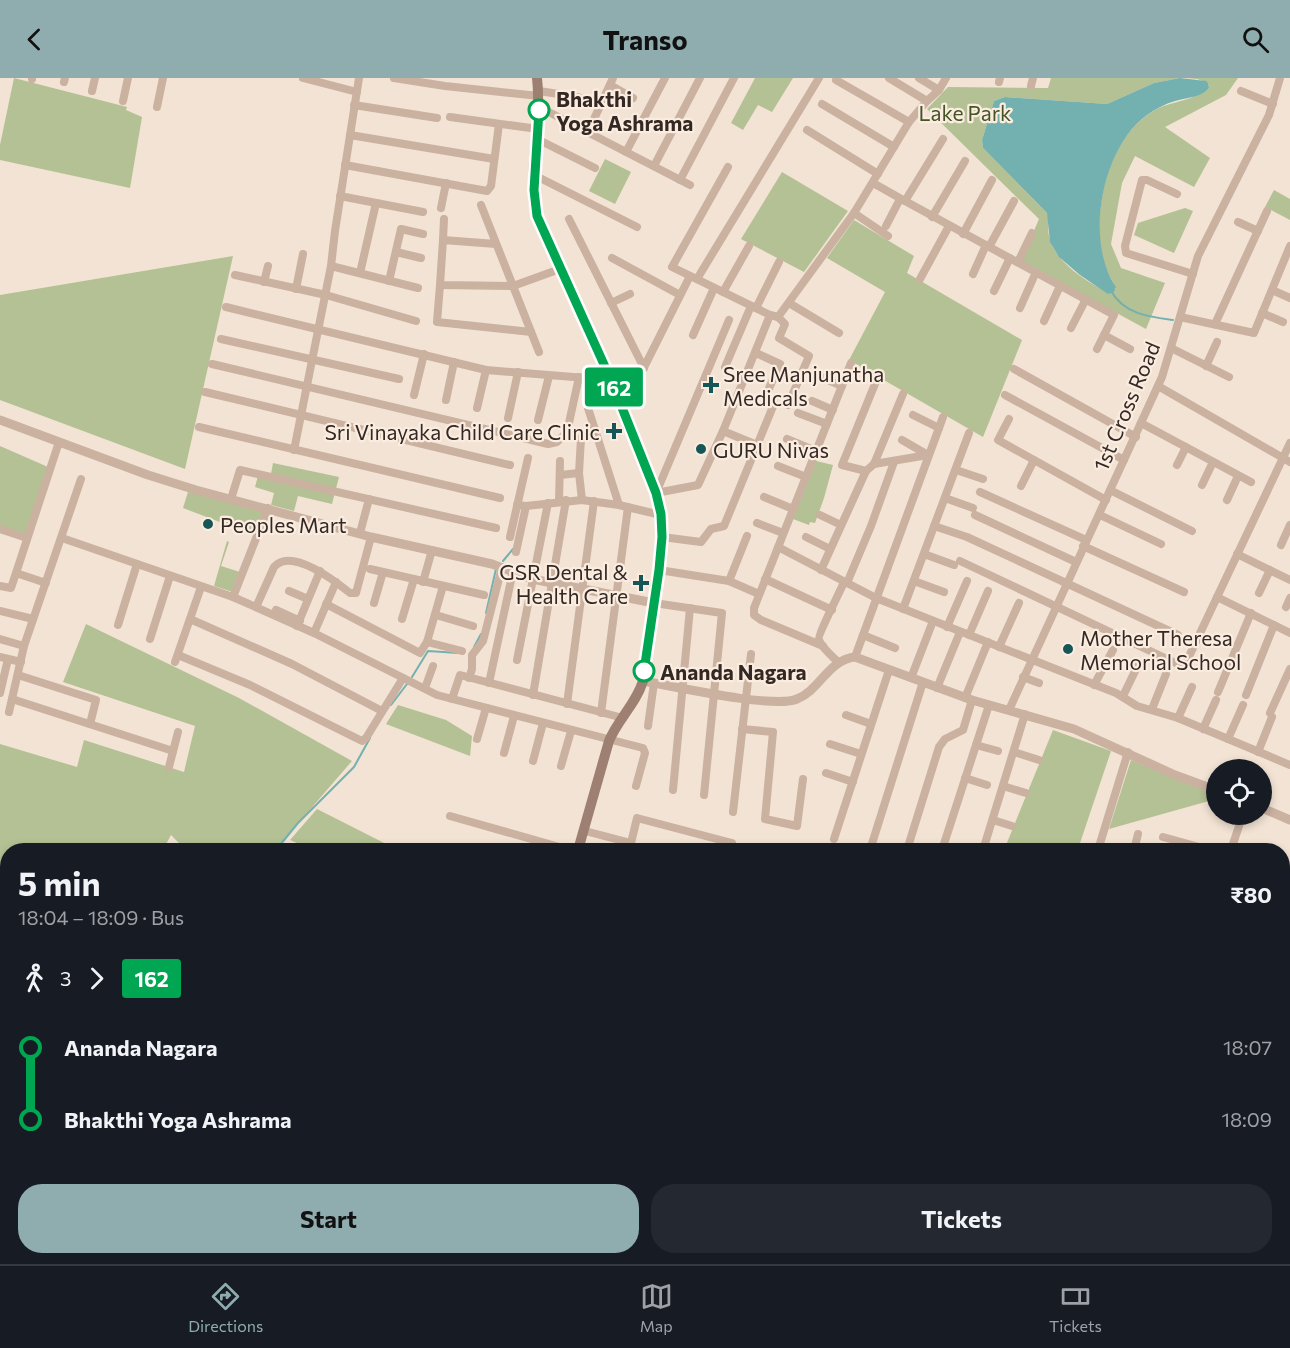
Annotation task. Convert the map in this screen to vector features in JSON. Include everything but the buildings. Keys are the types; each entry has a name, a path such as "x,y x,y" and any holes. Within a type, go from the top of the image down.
{"main road":[{"path":"537,78 539,98 534,175 536,211 611,380 656,493 661,514 662,537 648,682 609,741 581,843"}],"street":[{"path":"92,91 95,78"},
{"path":"123,101 128,78"},
{"path":"157,107 163,78"},
{"path":"303,78 357,92"},
{"path":"294,450 332,266 340,196 359,78"},
{"path":"394,78 539,98 581,97 599,107"},
{"path":"626,152 665,78"},
{"path":"654,166 700,78"},
{"path":"680,180 734,78"},
{"path":"623,410 680,295 819,78"},
{"path":"890,78 927,101"},
{"path":"919,78 939,90"},
{"path":"656,493 698,485 774,316 789,303 854,213 909,122 939,90 946,78"},
{"name":"1st Cross Road","path":"1009,710 1158,386 1198,256 1273,104 1280,78"},
{"path":"836,80 909,122"},
{"path":"588,132 611,82 633,98"},
{"path":"1241,91 1273,104"},
{"path":"539,98 588,132 690,185"},
{"path":"822,104 894,147"},
{"path":"354,105 437,118"},
{"path":"450,117 499,124 537,134 595,168"},
{"path":"345,165 487,190 491,186 499,124"},
{"path":"807,130 878,174"},
{"path":"350,135 494,159"},
{"path":"886,226 942,139"},
{"path":"932,217 965,161"},
{"path":"728,167 672,267 774,316 785,324 779,338 809,356 788,405"},
{"path":"534,175 637,226"},
{"path":"963,234 993,180"},
{"path":"1177,194 1147,180 1142,180 1125,246 1126,253 1193,274"},
{"path":"441,208 446,183"},
{"path":"873,183 1114,315 1097,349"},
{"path":"340,196 423,212"},
{"path":"973,274 1014,201"},
{"path":"360,273 376,203"},
{"path":"481,205 539,352"},
{"path":"1215,324 1267,211"},
{"path":"854,213 888,236"},
{"path":"444,219 436,322 531,333"},
{"path":"569,219 644,369"},
{"path":"1238,222 1258,231"},
{"path":"920,279 949,226"},
{"path":"389,281 401,229 423,234"},
{"path":"1018,262 1032,233"},
{"path":"442,240 496,244"},
{"path":"723,292 749,246"},
{"path":"1180,317 1254,333 1272,290 1287,263 1290,246"},
{"path":"396,252 421,258"},
{"path":"296,289 303,254"},
{"path":"612,258 680,295"},
{"path":"994,291 1010,258"},
{"path":"725,367 753,307 779,262"},
{"path":"264,282 268,266"},
{"path":"332,266 418,288"},
{"path":"440,285 513,286 560,269"},
{"path":"1020,308 1036,272"},
{"path":"235,275 326,295 416,321"},
{"path":"1044,321 1060,286"},
{"path":"693,335 714,288"},
{"path":"1272,290 1290,298"},
{"path":"611,303 630,294"},
{"path":"1071,328 1086,299"},
{"path":"789,303 839,333"},
{"path":"226,307 486,370 611,380"},
{"path":"1262,313 1283,322"},
{"path":"656,493 729,320"},
{"path":"1104,335 1130,349"},
{"path":"221,339 399,379"},
{"path":"1206,366 1217,342"},
{"path":"1171,348 1229,377"},
{"path":"756,353 780,364 766,395"},
{"path":"414,395 424,354"},
{"path":"446,400 454,362"},
{"path":"823,646 754,615 754,608 851,363"},
{"path":"212,364 548,444 557,442 567,432 579,377"},
{"path":"1014,369 1136,437"},
{"path":"477,408 486,370"},
{"path":"508,418 518,372"},
{"path":"816,375 842,386"},
{"path":"538,420 549,376"},
{"path":"866,471 842,465 877,379"},
{"path":"1158,386 1286,460"},
{"path":"205,392 510,465"},
{"path":"821,570 866,471 874,464 903,394"},
{"path":"1005,395 1124,460"},
{"path":"812,401 833,410"},
{"path":"662,537 701,542 711,529 724,526 774,405"},
{"path":"588,408 619,505"},
{"path":"798,413 827,424"},
{"path":"913,415 939,428"},
{"path":"855,657 943,417"},
{"path":"1009,419 998,440 1106,500"},
{"path":"0,420 148,475 371,537 502,567 532,579 654,603 722,613 704,795"},
{"path":"1142,423 1251,482"},
{"path":"199,427 500,498"},
{"path":"723,431 757,445"},
{"path":"903,609 969,434"},
{"path":"581,438 579,474 582,500"},
{"path":"787,439 816,451"},
{"path":"902,440 928,455"},
{"path":"0,586 11,588 59,441"},
{"path":"924,554 957,563 1056,605 1184,667 1237,554 1286,460 1290,443"},
{"path":"1177,465 1186,447"},
{"path":"874,464 928,455"},
{"path":"516,552 528,458"},
{"path":"1021,486 1034,460"},
{"path":"533,695 563,501 560,461"},
{"path":"838,662 823,646 819,634 846,583 871,526 894,462"},
{"path":"1202,485 1213,462"},
{"path":"778,466 806,477"},
{"path":"231,499 240,470 496,528"},
{"path":"956,470 983,480"},
{"path":"560,475 579,474"},
{"path":"1227,500 1238,476"},
{"path":"9,712 24,645 81,479"},
{"path":"1110,490 1192,531"},
{"path":"980,492 1184,592"},
{"path":"764,497 793,508"},
{"path":"945,498 1076,561"},
{"path":"360,533 369,500"},
{"path":"522,505 582,500 661,514"},
{"path":"567,704 594,501"},
{"path":"517,660 548,503"},
{"path":"510,537 522,505"},
{"path":"601,712 628,507"},
{"path":"233,597 268,508"},
{"path":"820,515 842,525"},
{"path":"1100,515 1161,544"},
{"path":"757,523 783,533"},
{"path":"1281,545 1290,525"},
{"path":"934,526 967,537 1178,635"},
{"path":"0,529 27,538"},
{"path":"729,581 747,536"},
{"path":"257,605 274,567 282,561 291,561 320,571 350,593 356,593 371,537"},
{"path":"806,537 830,549"},
{"path":"62,538 257,605 298,623 437,695 609,741 641,747 645,750 636,786"},
{"path":"778,547 876,598 1123,696 1137,706 1178,718 1289,763"},
{"path":"423,582 432,550"},
{"path":"1237,554 1290,580"},
{"path":"118,625 137,564"},
{"path":"469,678 472,669 472,655 483,641 502,567"},
{"path":"370,570 484,596"},
{"path":"659,570 729,581 759,594"},
{"path":"1259,593 1270,570"},
{"path":"298,623 320,571"},
{"path":"489,683 513,571"},
{"path":"374,603 383,572"},
{"path":"16,573 46,583"},
{"path":"150,639 170,576"},
{"path":"402,620 414,579"},
{"path":"765,579 832,610"},
{"path":"914,581 944,592"},
{"path":"947,627 967,581"},
{"path":"314,633 336,582"},
{"path":"326,604 420,653 428,642 443,586"},
{"path":"201,587 176,658 250,685 361,740 366,738 403,678"},
{"path":"289,591 309,599"},
{"path":"969,635 988,591"},
{"path":"1217,597 1290,633"},
{"path":"1286,607 1290,598"},
{"path":"999,647 1019,603"},
{"path":"673,790 690,608"},
{"path":"0,611 33,619"},
{"path":"1203,729 1251,613"},
{"path":"436,615 472,626"},
{"path":"190,619 292,664 382,711"},
{"path":"911,678 933,621"},
{"path":"1246,695 1274,625"},
{"path":"937,688 960,632"},
{"path":"863,635 895,648"},
{"path":"0,639 24,645"},
{"path":"428,642 462,651"},
{"path":"909,843 939,747 945,739 963,730 968,699 988,642"},
{"path":"1094,685 1113,650"},
{"path":"733,812 750,654"},
{"path":"648,726 648,682 779,703 795,700 806,694 838,662 855,657 968,699 1074,729 1206,786"},
{"path":"0,693 4,658 21,662"},
{"path":"1123,696 1139,663"},
{"path":"425,688 433,666"},
{"path":"1258,752 1290,669"},
{"path":"834,839 889,670"},
{"path":"1152,709 1166,674"},
{"path":"18,675 96,700 90,724"},
{"path":"452,699 459,675 623,718"},
{"path":"1023,677 1039,683"},
{"path":"872,843 923,682"},
{"path":"1178,718 1192,687"},
{"path":"12,699 173,751"},
{"path":"944,843 989,705"},
{"path":"1228,739 1243,705"},
{"path":"477,739 486,708"},
{"path":"985,843 1025,714"},
{"path":"846,715 871,724"},
{"path":"504,753 514,716"},
{"path":"533,761 543,723"},
{"path":"742,729 773,732 765,819 797,826 803,779"},
{"path":"561,766 571,731"},
{"path":"169,767 178,732"},
{"path":"830,744 861,754"},
{"path":"976,745 998,751"},
{"path":"1014,752 1039,760"},
{"path":"1100,843 1128,752"},
{"path":"826,773 853,782"},
{"path":"965,778 987,785"},
{"path":"1003,786 1026,793"},
{"path":"1272,812 1290,820"},
{"path":"450,816 545,843"},
{"path":"585,831 631,843 637,818 732,843"},
{"path":"993,820 1012,826"},
{"path":"1233,843 1239,825"},
{"path":"1136,843 1138,834"},
{"path":"1163,837 1185,843"}],"green space":[{"path":"14,78 127,107 126,110 142,117 130,188 0,160 0,145"},
{"path":"755,78 793,78 772,112 758,105 743,130 731,123"},
{"name":"Lake Park","path":"1051,78 1180,78 1154,83 1107,104 1005,97 994,101 982,140 983,148 1047,213 1049,236 1057,254 1071,269 1105,291 1116,289 1102,255 1100,218 1102,198 1106,179 1122,143 1133,128 1152,112 1193,97 1209,88 1208,83 1186,78 1238,78 1226,95 1165,127 1210,158 1194,187 1135,156 1122,183 1111,244 1121,268 1165,283 1146,329 1021,261 1039,219 927,109 948,87 1048,88"},
{"path":"605,159 631,172 615,204 589,191"},
{"path":"782,172 848,211 804,272 741,239"},
{"path":"1274,190 1290,199 1290,220 1265,207"},
{"path":"1185,208 1193,211 1174,253 1134,235 1138,223"},
{"path":"854,220 914,256 907,273 1022,340 983,437 849,360 885,292 827,258"},
{"path":"233,256 185,469 0,400 0,295"},
{"path":"0,446 48,467 25,536 0,527"},
{"path":"816,461 833,465 815,523 810,522 809,525 793,519"},
{"path":"273,463 339,477 332,504 298,496 294,511 271,505 274,493 255,487 259,472 271,474"},
{"path":"188,492 264,510 254,535 183,508"},
{"path":"227,541 229,542 221,566 240,572 233,592 214,586"},
{"path":"86,624 239,698 352,761 281,843 179,843 171,835 167,843 0,843 0,744 77,767 84,740 184,772 195,726 63,682"},
{"path":"398,705 446,720 472,736 470,756 386,724"},
{"path":"1053,730 1111,751 1080,843 1007,843"},
{"path":"1131,760 1206,791 1206,802 1109,829"},
{"path":"317,809 384,843 297,843 290,840"}],"water":[{"path":"1180,78 1206,81 1209,88 1198,95 1175,101 1147,115 1131,130 1109,171 1100,221 1101,245 1106,268 1116,287 1114,292 1108,294 1059,257 1050,242 1047,213 983,148 982,140 994,101 1005,97 1107,104 1154,83"}],"waterway":[{"path":"1111,291 1123,305 1138,313 1173,320"},
{"path":"503,561 513,549"},
{"path":"486,613 496,569"},
{"path":"474,647 481,634"},
{"path":"412,677 428,651 458,653"},
{"path":"391,705 407,684"},
{"path":"282,843 298,823 354,767 370,738"}],"bus line":[{"name":"162","path":"539,110 534,204 539,223 611,380 656,493 661,514 662,537 659,570 644,671"}],"place":[{"name":"Bhakthi Yoga Ashrama","path":"539,110"},
{"name":"Sree Manjunatha Medicals","path":"711,385"},
{"name":"Sri Vinayaka Child Care Clinic","path":"614,431"},
{"name":"GURU Nivas","path":"701,449"},
{"name":"Peoples Mart","path":"208,524"},
{"name":"GSR Dental & Health Care","path":"641,583"},
{"name":"Mother Theresa Memorial School","path":"1068,649"},
{"name":"Ananda Nagara","path":"644,671"}]}
